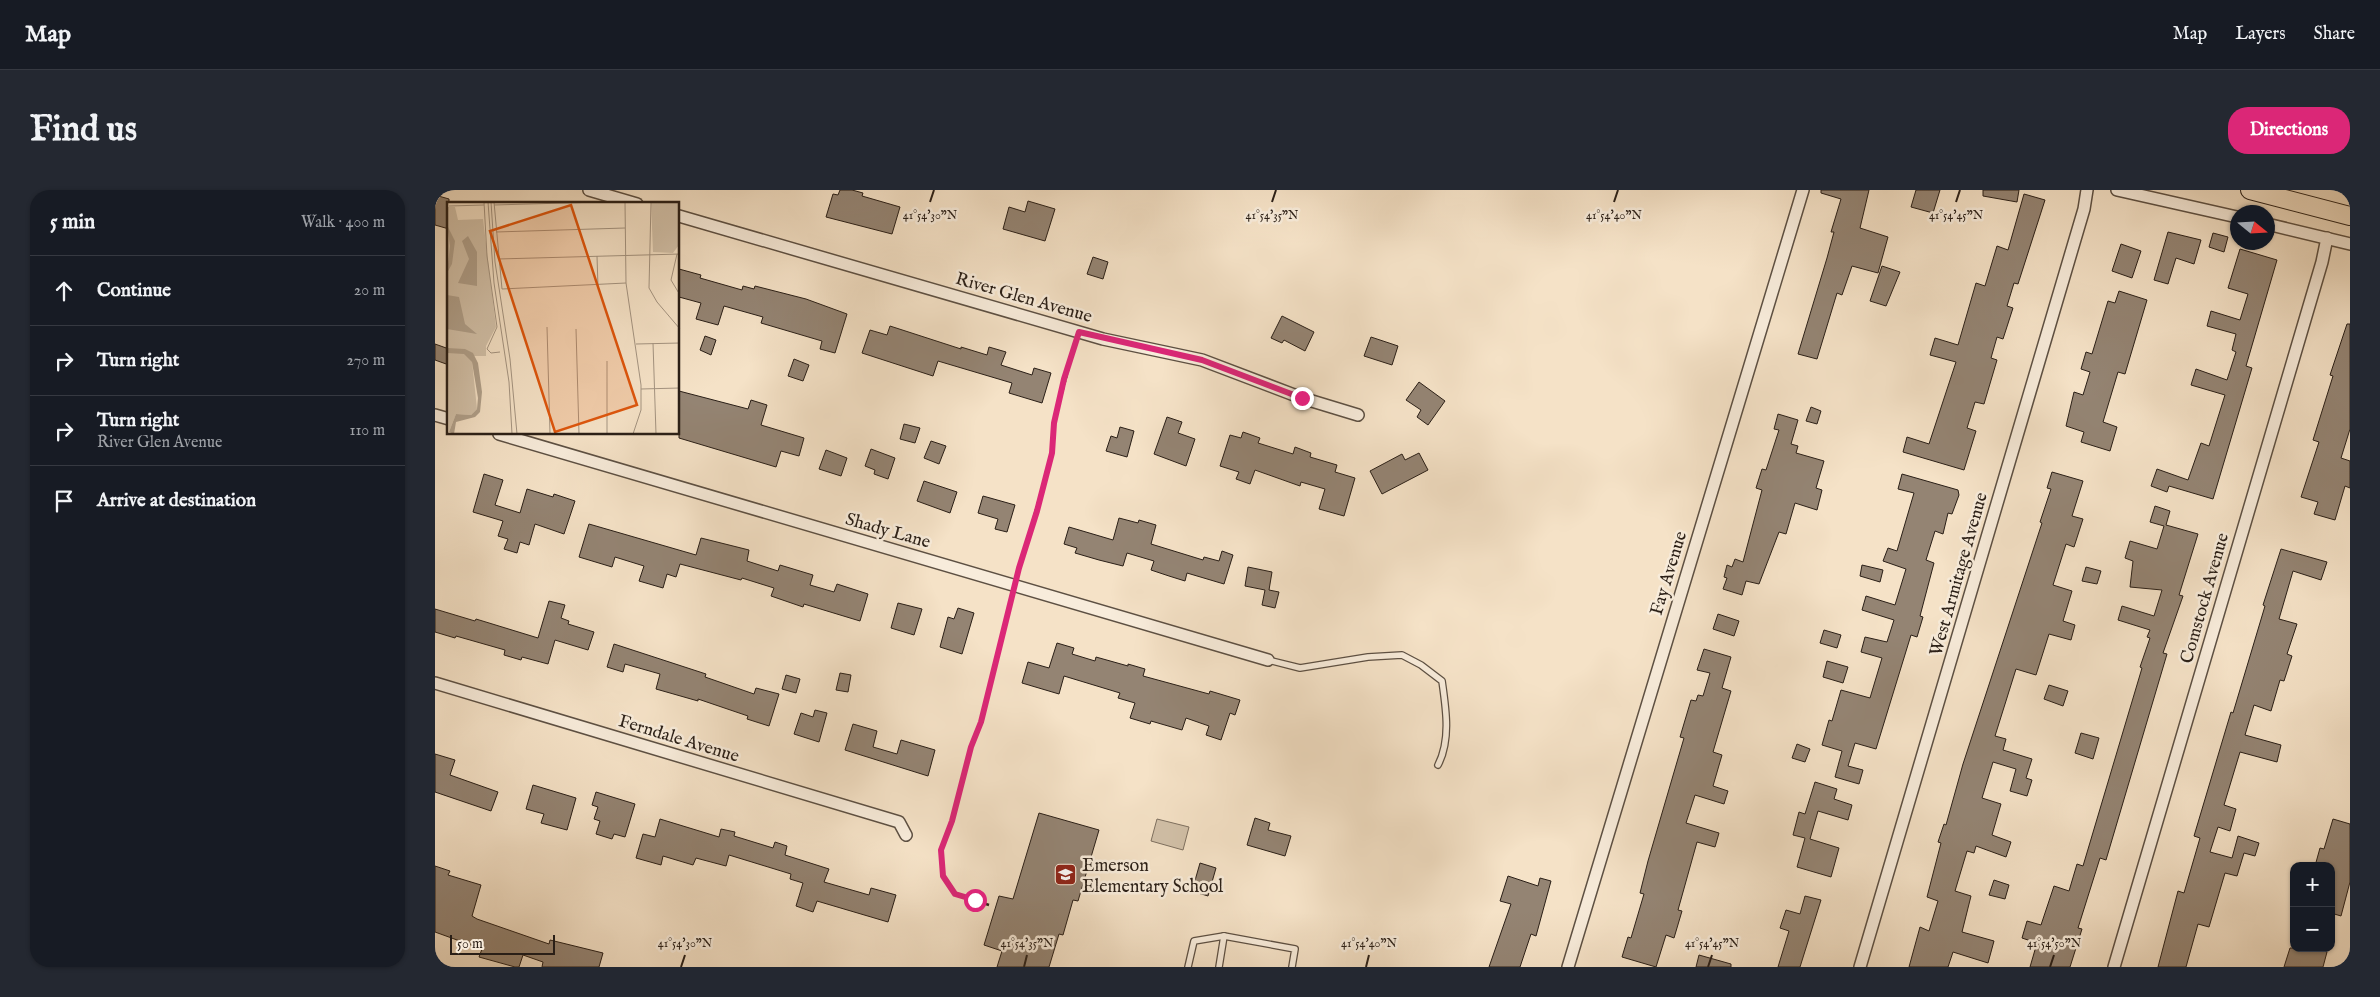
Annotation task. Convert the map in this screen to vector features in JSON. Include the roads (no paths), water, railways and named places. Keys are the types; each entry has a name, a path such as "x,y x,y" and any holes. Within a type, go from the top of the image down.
{"highway":[{"path":"2250,190 2350,216"}],"street":[{"path":"589,190 630,202"},
{"name":"Fay Avenue","path":"1570,966 1803,190"},
{"name":"West Armitage Avenue","path":"1860,967 2081,219 2087,190"},
{"path":"2117,190 2230,215"},
{"name":"River Glen Avenue","path":"680,216 1079,332 1202,360 1302,398 1358,415"},
{"path":"2275,226 2350,244"},
{"name":"Comstock Avenue","path":"2114,967 2319,272 2327,238"},
{"name":"Shady Lane","path":"502,435 1267,660"},
{"name":"Ferndale Avenue","path":"435,683 899,822 906,835"}],"lane":[{"path":"1267,660 1300,668 1368,656 1402,655 1421,665 1442,682 1446,715 1444,753 1438,766"},
{"path":"1219,967 1224,936"},
{"path":"1187,967 1194,942 1224,936 1295,949 1292,967"}],"place":[{"name":"Emerson Elementary School","path":"1066,875"}]}
